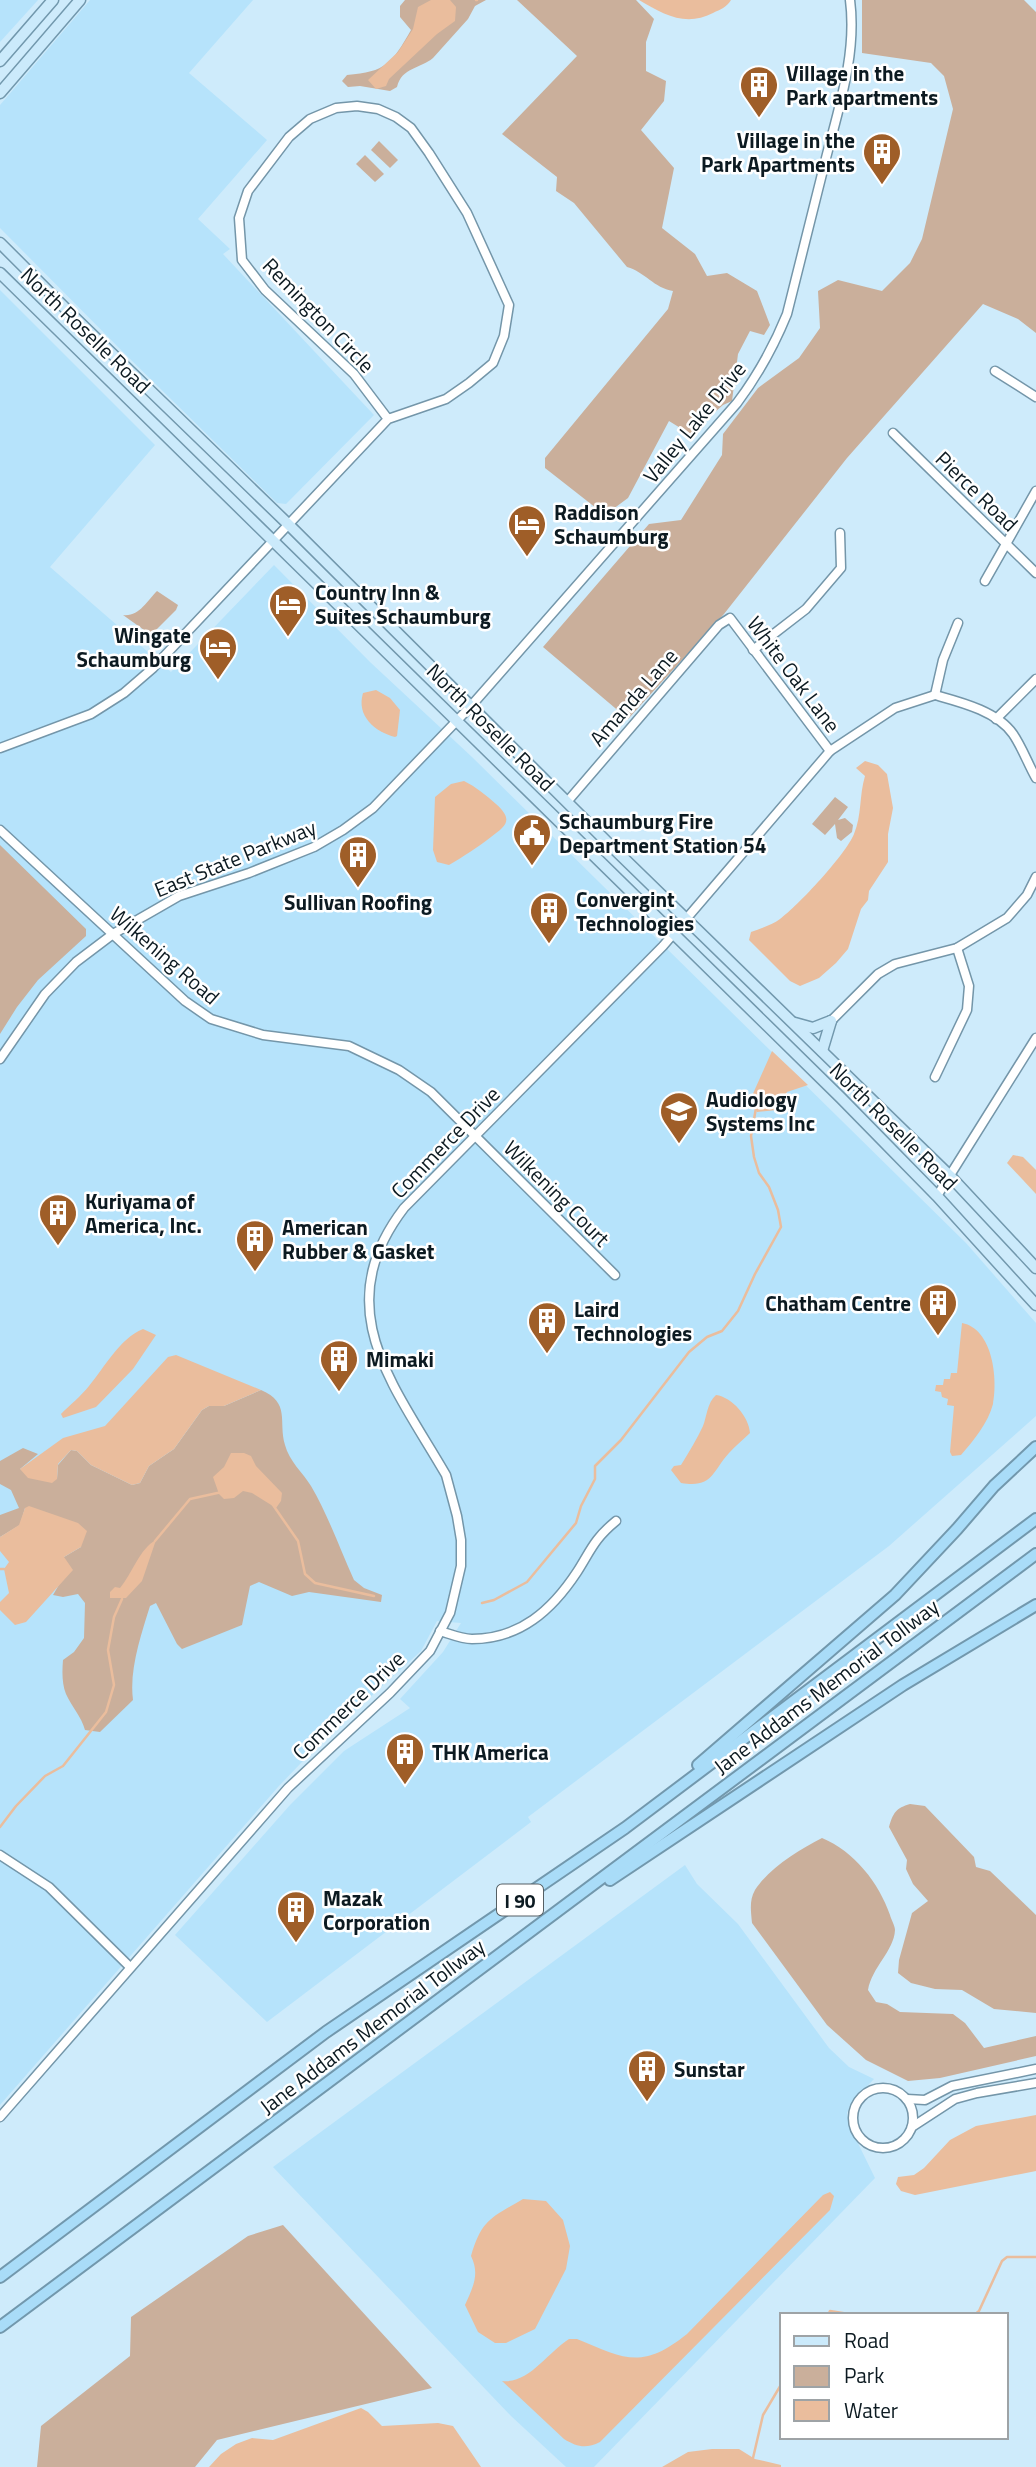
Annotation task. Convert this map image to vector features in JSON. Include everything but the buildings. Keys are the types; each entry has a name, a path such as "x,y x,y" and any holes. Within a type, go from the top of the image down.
{"highway":[{"path":"625,1828 895,1595 994,1486 1036,1447"},
{"name":"Jane Addams Memorial Tollway","path":"0,2277 326,2032 625,1828 1036,1519"},
{"name":"Jane Addams Memorial Tollway","path":"0,2327 1036,1554"},
{"path":"506,1950 903,1685 1036,1605"},
{"path":"0,2334 64,2280"}],"main road":[{"path":"0,61 53,0"},
{"path":"0,93 80,0"},
{"name":"North Roselle Road","path":"0,243 288,524 686,920 950,1176 1036,1268"},
{"name":"North Roselle Road","path":"0,272 672,935 841,1098 937,1196 1036,1305"},
{"path":"792,1022 813,1028 831,1021"},
{"path":"822,1051 831,1021"}],"street":[{"name":"Valley Lake Drive","path":"458,721 755,380 787,314 839,108 851,46 853,20 850,0"},
{"name":"Remington Circle","path":"0,748 76,721 124,694 153,668 388,419 446,399 493,363 504,336 509,305 467,213 411,128 378,109 357,106 336,108 310,119 289,137 248,191 239,218 242,260 265,290 354,374 388,419"},
{"path":"995,371 1036,397"},
{"name":"Pierce Road","path":"893,433 1036,573"},
{"path":"985,581 1036,491"},
{"path":"752,650 806,609 841,568 840,533"},
{"name":"White Oak Lane","path":"730,618 830,751"},
{"name":"Amanda Lane","path":"567,802 650,702 719,625 730,618"},
{"path":"958,623 943,660 935,695 963,702 996,719 1012,732 1036,778"},
{"path":"996,719 1036,679"},
{"name":"Commerce Drive","path":"0,2117 288,1788 390,1693 430,1651 450,1613 461,1566 461,1540 453,1495 446,1475 382,1365 370,1325 372,1275 378,1253 390,1227 404,1208 686,920 830,751 895,708 935,695"},
{"name":"East State Parkway","path":"0,1059 45,994 76,962 113,934 179,896 276,863 314,847 343,830 373,808 458,721"},
{"name":"Wilkening Road","path":"0,830 185,1001 211,1019 263,1035 349,1046 399,1070 431,1092 474,1136"},
{"path":"831,1021 878,974 895,964 957,948 1007,919 1027,895 1036,877"},
{"path":"1027,895 1036,900"},
{"path":"935,1077 967,1010 969,986 957,948"},
{"path":"937,1196 1036,1038"},
{"name":"Wilkening Court","path":"474,1136 615,1275"},
{"path":"440,1631 470,1640 511,1633 543,1614 575,1574 598,1536 615,1521"},
{"path":"0,1855 48,1888 130,1967"},
{"path":"907,2099 925,2100 951,2086 1036,2069"},
{"path":"912,2127 955,2099 1036,2083"},
{"path":"888,2088 907,2099 912,2108 912,2127 909,2134 897,2145 882,2148 861,2138 854,2123 858,2102 874,2090 888,2088"}],"shaded area":[{"path":"0,0 38,0 0,42"},
{"path":"90,0 253,0 189,73 267,140 198,219 230,249 223,254 374,415 286,504 277,503 0,228 0,105"},
{"path":"0,290 155,445 50,567 171,672 274,565 370,662 472,757 966,1243 1036,1323 1036,1416 889,1546 528,1817 531,1822 267,2022 175,1935 290,1805 344,1751 410,1708 400,1699 443,1652 461,1623 437,1621 421,1651 325,1738 278,1787 0,2105"},
{"path":"685,1865 697,1884 738,1924 829,2048 849,2067 874,2079 852,2102 847,2113 851,2129 875,2178 594,2467 566,2467 511,2416 273,2167"}],"green space":[{"path":"405,0 486,0 475,6 468,19 433,58 407,72 399,80 397,87 390,91 360,86 348,87 342,81 347,75 379,68 398,51 411,30 400,17 400,6"},
{"path":"517,0 636,0 654,19 646,42 646,71 666,81 664,101 641,130 674,168 662,228 695,254 707,276 727,273 757,291 770,325 764,335 750,331 738,354 732,401 723,405 690,434 669,421 628,498 605,515 545,468 545,458 668,309 673,291 660,287 627,267 574,203 556,191 557,177 502,134 577,56"},
{"path":"862,0 1024,0 1036,12 1036,333 1018,319 983,304 847,458 724,614 628,719 543,647 649,524 681,520 722,455 723,434 758,388 799,358 820,328 818,291 838,280 882,291 910,263 922,239 953,109 944,76 931,63 862,53"},
{"path":"379,141 398,160 390,168 371,150"},
{"path":"365,155 384,174 375,182 356,164"},
{"path":"157,591 178,605 151,635 123,615 134,614"},
{"path":"835,797 848,807 838,820 845,818 853,825 852,832 841,841 837,838 835,824 825,835 812,824"},
{"path":"0,845 86,929 86,936 38,980 0,1034"},
{"path":"261,1390 270,1395 280,1407 287,1451 317,1497 354,1580 364,1588 382,1595 381,1602 309,1592 292,1596 259,1582 250,1586 242,1625 182,1649 156,1603 150,1606 137,1653 133,1700 100,1732 85,1730 66,1694 62,1673 63,1660 74,1652 84,1638 85,1603 78,1594 63,1597 53,1595 60,1583 64,1557 81,1547 25,1508 20,1525 0,1537 0,1515 19,1508 11,1490 0,1484 0,1461 23,1448 38,1454 20,1469 57,1479 58,1465 71,1450 77,1451 91,1465 132,1485 140,1483 149,1466 174,1449 202,1410 209,1406 224,1406"},
{"path":"910,1804 925,1806 974,1857 976,1867 990,1871 1036,1915 1036,2013 994,2009 962,1990 935,1989 911,1983 898,1973 912,1913 928,1901 913,1884 906,1869 907,1860 889,1827 896,1812"},
{"path":"822,1838 845,1851 864,1869 879,1891 895,1930 891,1945 870,1982 868,1990 876,2002 887,2004 900,2012 953,2014 965,2023 984,2048 1036,2036 1036,2056 940,2078 908,2081 866,2060 827,2025 752,1923 751,1910 753,1894 768,1874 794,1854"},
{"path":"283,2225 432,2388 217,2440 195,2467 37,2467 41,2426 130,2356 131,2317 248,2236"}],"water":[{"path":"431,0 450,0 456,7 455,21 437,34 389,79 386,86 376,89 368,80 398,52 413,29 418,7"},
{"path":"639,0 731,0 723,8 703,17 684,19 666,14"},
{"path":"376,690 390,698 400,710 395,737 374,727 362,709 363,693"},
{"path":"865,761 878,765 887,774 893,808 888,834 888,862 869,891 868,900 861,909 848,949 819,978 800,986 790,981 749,940 751,932 780,919 809,892 842,854 854,834 858,820 865,776 856,768"},
{"path":"464,781 496,804 505,814 506,822 486,841 449,865 437,862 433,850 435,797 451,784"},
{"path":"772,1051 808,1085 787,1092 777,1110 757,1112 751,1098"},
{"path":"1013,1155 1023,1157 1036,1170 1036,1194 1007,1163"},
{"path":"962,1323 972,1327 987,1345 995,1382 993,1404 988,1418 961,1455 952,1456 950,1452 954,1406 947,1405 948,1399 942,1397 941,1392 935,1391 936,1385 943,1385 944,1379 950,1379 951,1373 957,1373"},
{"path":"143,1329 156,1335 133,1369 96,1407 63,1418 61,1414 86,1390 120,1346"},
{"path":"176,1355 261,1390 224,1406 209,1406 202,1410 174,1449 149,1466 140,1483 132,1485 91,1465 77,1451 71,1450 58,1464 57,1479 52,1483 28,1478 20,1469 63,1438 105,1426 168,1357"},
{"path":"716,1395 739,1409 747,1421 750,1433 731,1450 706,1481 681,1483 671,1470 674,1466 681,1465 690,1450"},
{"path":"231,1453 251,1456 256,1466 282,1493 276,1508 252,1493 243,1491 234,1498 224,1499 219,1494 213,1477 224,1467"},
{"path":"29,1506 78,1523 87,1531 81,1547 64,1557 73,1570 26,1622 15,1625 0,1610 0,1602 9,1593 4,1569 9,1562 0,1551 0,1537 19,1525 25,1508"},
{"path":"156,1540 142,1581 126,1598 110,1598 110,1592 115,1587 120,1588 145,1549"},
{"path":"1036,2115 1036,2171 915,2195 901,2191 896,2184 898,2177 914,2175 950,2140 976,2126"},
{"path":"830,2192 834,2196 830,2210 600,2442 582,2446 564,2439 502,2381 521,2378 569,2339 577,2339 608,2352 633,2358 658,2353 687,2334 823,2195"},
{"path":"523,2199 546,2201 563,2220 570,2246 566,2269 535,2329 506,2343 495,2343 478,2332 465,2305 475,2275 471,2256 479,2234 489,2221"},
{"path":"361,2408 382,2426 438,2423 453,2426 481,2467 209,2467 221,2454 236,2444 252,2438 273,2440"},
{"path":"739,2449 755,2459 781,2467 662,2467 688,2452"}],"waterway":[{"path":"482,1603 494,1600 527,1582 576,1523 581,1506 595,1479 595,1466 621,1440 689,1352 707,1337 722,1331 738,1311 781,1227 778,1210 754,1157 751,1136 756,1108"},
{"path":"155,1541 190,1499 222,1492"},
{"path":"273,1505 298,1541 305,1574 315,1583 374,1596"},
{"path":"0,1827 45,1776 63,1766 106,1712 114,1685 108,1650 114,1617 122,1599"},
{"path":"976,2313 1002,2261 1007,2257 1036,2257"},
{"path":"829,2313 842,2313"},
{"path":"753,2458 763,2415 780,2386"}],"place":[{"name":"Village in the Park apartments","path":"759,119"},
{"name":"Village in the Park Apartments","path":"882,186"},
{"name":"Raddison Schaumburg","path":"527,558"},
{"name":"Country Inn & Suites Schaumburg","path":"288,638"},
{"name":"Wingate Schaumburg","path":"218,681"},
{"name":"Schaumburg Fire Department Station 54","path":"532,867"},
{"name":"Sullivan Roofing","path":"358,889"},
{"name":"Convergint Technologies","path":"549,945"},
{"name":"Audiology Systems Inc","path":"679,1145"},
{"name":"Kuriyama of America, Inc.","path":"58,1247"},
{"name":"American Rubber & Gasket","path":"255,1273"},
{"name":"Chatham Centre","path":"938,1337"},
{"name":"Laird Technologies","path":"547,1355"},
{"name":"Mimaki","path":"339,1393"},
{"name":"THK America","path":"405,1786"},
{"name":"Mazak Corporation","path":"296,1944"},
{"name":"Sunstar","path":"647,2103"}]}
